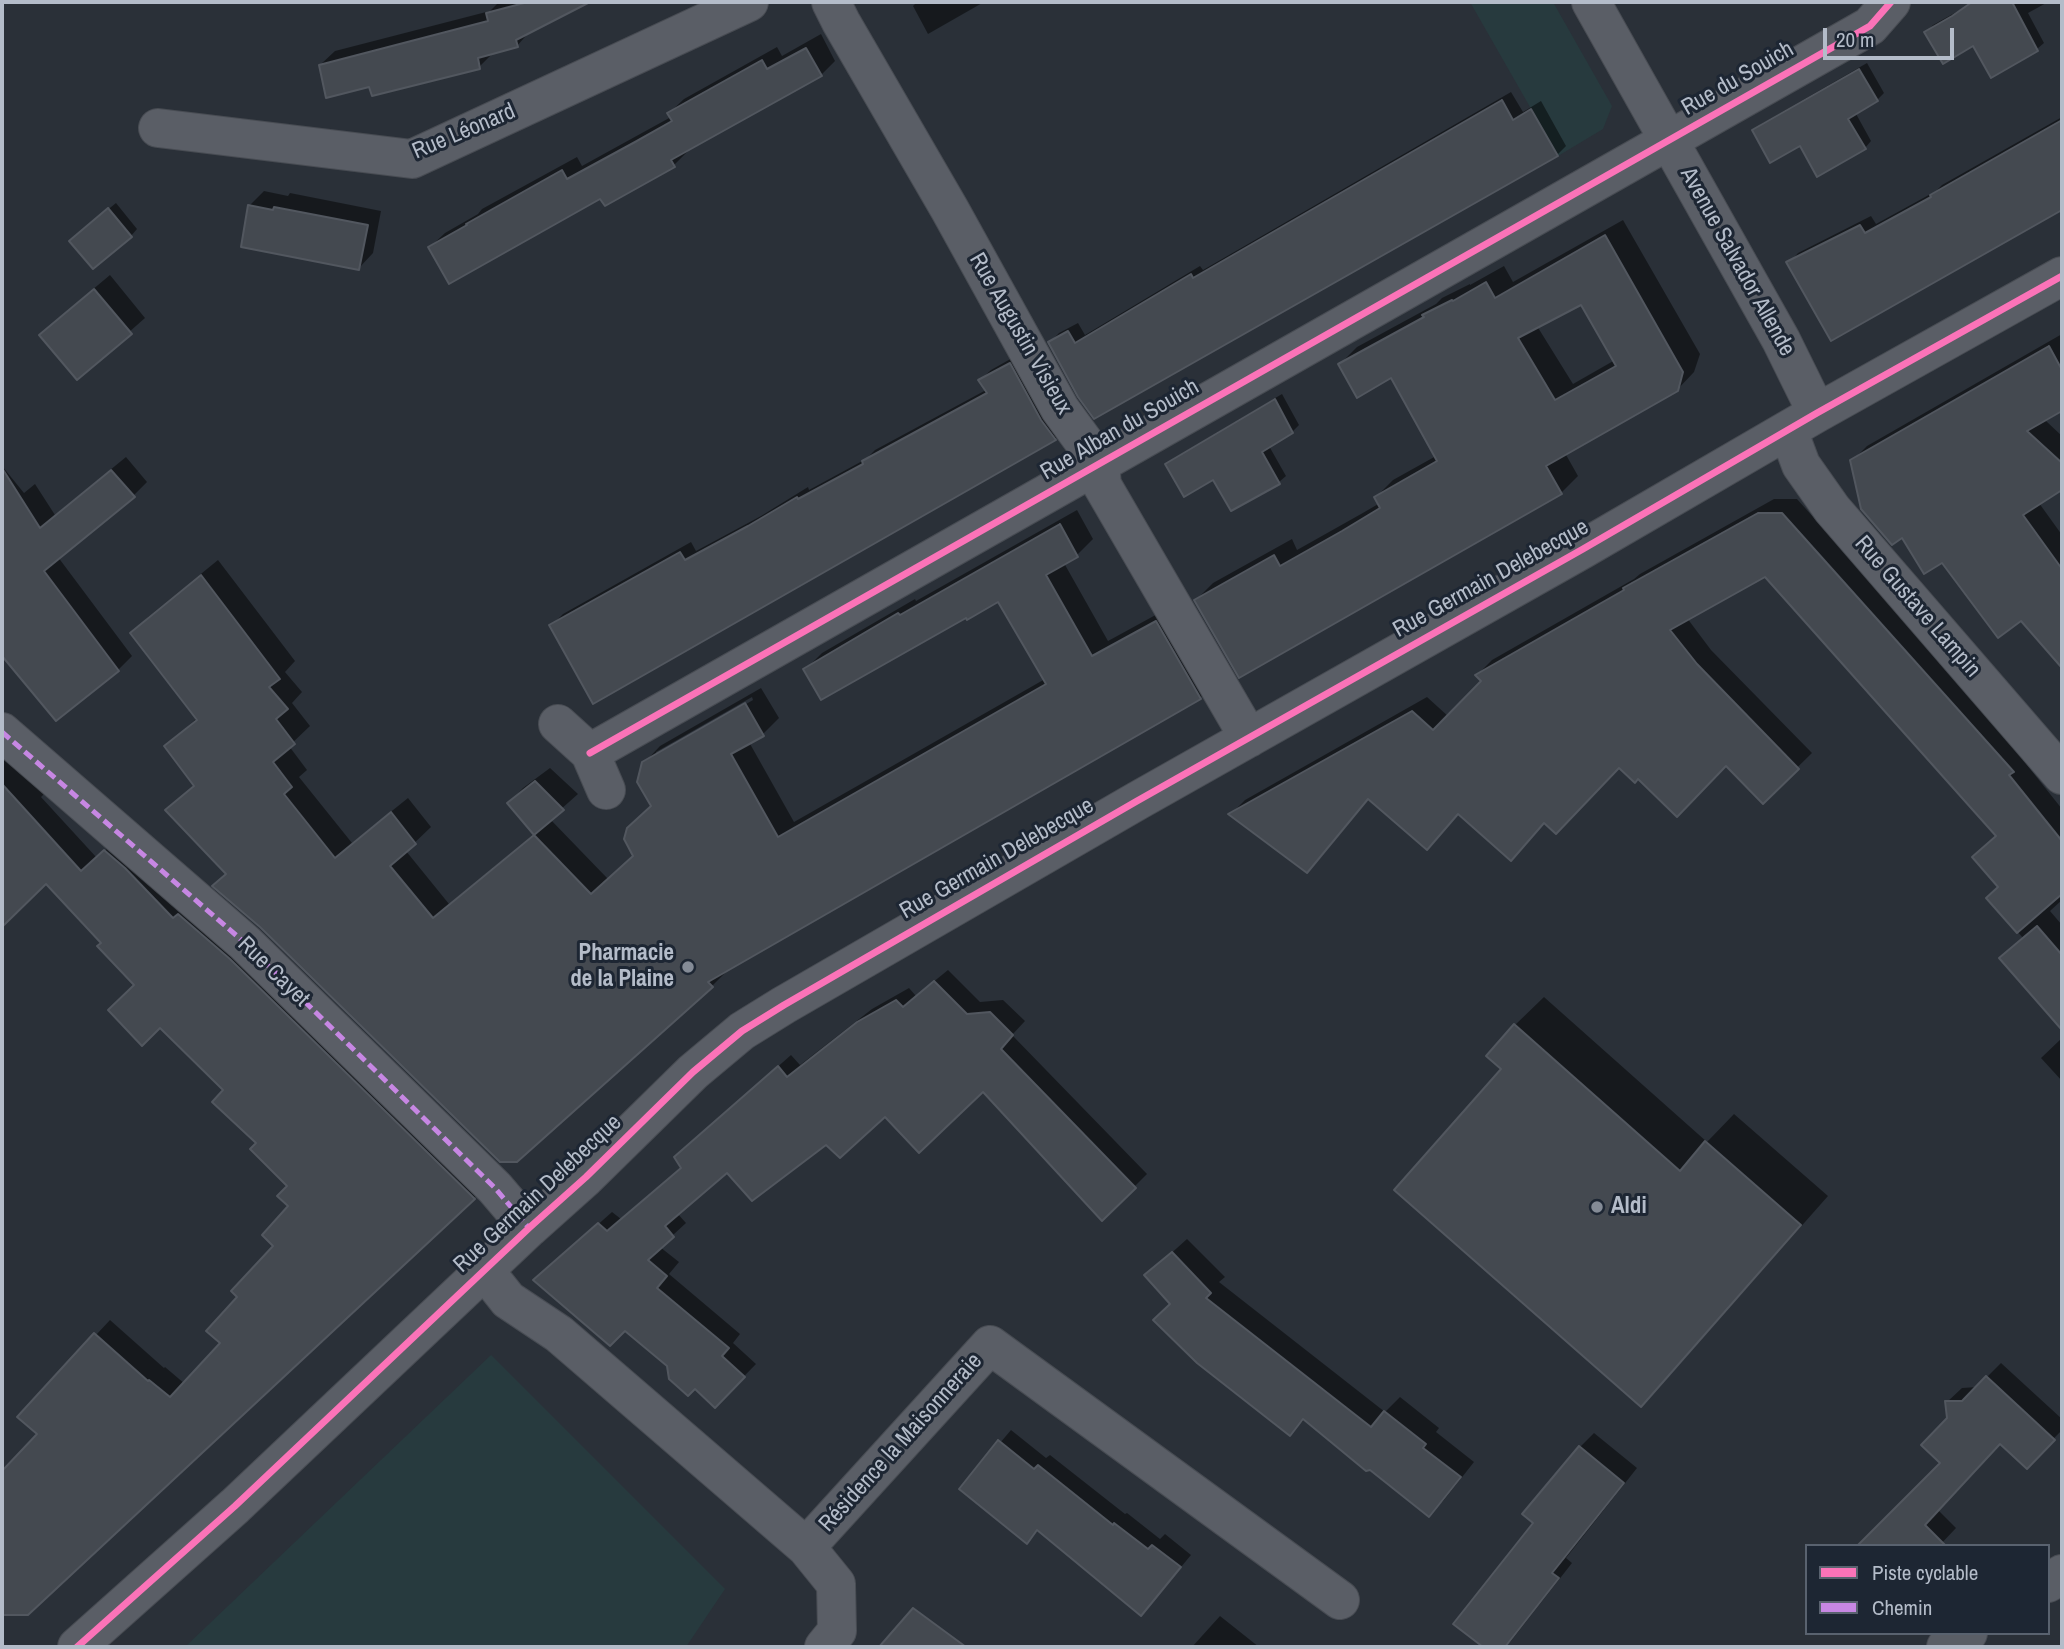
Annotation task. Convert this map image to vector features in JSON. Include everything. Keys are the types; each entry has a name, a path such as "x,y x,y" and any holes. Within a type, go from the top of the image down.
{"street":[{"name":"Rue Léonard","path":"158,128 412,159 750,2"},
{"name":"Rue Augustin Visieux","path":"831,2 1060,409 1100,464 1102,485 1249,738"},
{"name":"Avenue Salvador Allende","path":"1591,2 1781,340 1802,422"},
{"name":"Rue du Souich","path":"1670,140 1870,26 1891,2"},
{"name":"Rue Alban du Souich","path":"590,753 1670,140"},
{"name":"Rue Germain Delebecque","path":"77,1647 235,1507 586,1177 693,1072 742,1031 1249,738 2062,276"},
{"name":"Rue Gustave Lampin","path":"1802,422 1801,465 1832,509 2062,775"},
{"path":"558,724 590,753 606,790"},
{"name":"Rue Cayet","path":"2,732 245,943 495,1188 529,1228"},
{"name":"Résidence la Maisonneraie","path":"485,1271 509,1300 559,1334 806,1547 990,1345 1340,1600"},
{"path":"806,1547 836,1584 837,1631 824,1647"},
{"path":"1946,1647 1965,1635"}],"green space":[{"path":"1470,2 1553,2 1612,106 1603,129 1558,156"},
{"path":"491,1355 725,1589 686,1647 185,1647"}],"building":[{"path":"528,2 590,2 516,40 518,47 478,58 480,69 372,96 369,87 326,98 319,65 488,21 486,13"},
{"path":"1972,2 2012,2 2038,51 1991,78 1973,46 1943,64 1924,32"},
{"path":"806,48 822,76 671,160 675,167 605,206 600,199 449,284 428,247 562,170 567,179 635,142 672,121 667,113 762,60 767,69"},
{"path":"1859,69 1878,101 1848,119 1866,149 1817,177 1800,146 1770,163 1752,130"},
{"path":"1502,100 1513,120 1531,109 1558,156 1094,419 1078,397 1048,342 1068,331 1075,343 1191,274 1193,278"},
{"path":"2062,120 2062,210 1831,341 1786,262 1860,225 1865,233"},
{"path":"248,205 273,210 274,207 368,225 359,270 241,247"},
{"path":"108,208 132,237 93,269 69,241"},
{"path":"1605,235 1683,372 1678,391 1546,466 1562,494 1239,678 1194,600 1274,555 1280,566 1342,531 1380,508 1374,497 1437,461 1391,378 1357,398 1338,364 1424,317 1422,315 1486,282 1495,298","holes":["1581,305 1616,366 1555,400 1518,338"]},
{"path":"94,289 132,334 77,380 39,335"},
{"path":"2049,346 2062,370 2062,411 2027,431 2062,463 2062,490 2023,515 2062,569 2062,668 2021,621 1998,638 1942,563 1924,574 1902,538 1892,545 1861,509 1850,460"},
{"path":"1010,363 1041,420 1056,440 593,704 549,625 680,552 685,560 797,497 798,499 863,464 862,461 987,393 978,380"},
{"path":"1275,399 1293,433 1262,452 1280,484 1231,511 1213,480 1184,497 1165,464"},
{"path":"2,468 40,528 111,470 135,497 44,571 119,671 56,721 2,656"},
{"path":"1758,513 1782,513 2014,772 2009,775 2062,841 2062,894 2017,933 1986,898 1998,887 1972,857 1996,836 1765,577 1670,630 1697,664 1799,769 1763,804 1726,766 1677,817 1638,779 1635,783 1619,768 1556,834 1544,823 1511,861 1458,814 1427,850 1368,799 1307,873 1228,814 1412,711 1433,730 1481,681 1475,675"},
{"path":"1060,524 1078,557 1046,575 1092,656 1156,621 1201,699 708,982 713,987 517,1162 500,1162 260,927 212,886 226,874 165,810 194,786 164,746 197,720 130,633 201,575 280,679 269,687 288,709 276,719 295,744 273,762 292,787 284,794 335,858 391,812 416,844 390,866 433,918 534,835 591,894 633,856 624,839 627,828 651,806 637,782 642,762 745,703 764,736 731,754 778,837 1046,684 998,602 821,700 803,669"},
{"path":"535,781 564,810 534,835 507,803"},
{"path":"2,784 81,871 104,850 173,918 178,914 230,959 475,1199 28,1615 2,1615 2,1471 37,1434 17,1417 94,1333 170,1397 220,1343 206,1331 237,1297 231,1291 273,1246 262,1235 288,1206 277,1196 287,1186 250,1149 256,1143 212,1102 223,1090 160,1028 142,1046 108,1010 134,985 97,946 101,943 46,884 2,927"},
{"path":"2037,926 2062,955 2062,1030 1999,958"},
{"path":"934,981 967,1014 990,1012 1013,1035 1001,1049 1136,1188 1102,1221 983,1092 919,1153 885,1117 840,1158 826,1145 752,1201 727,1173 665,1226 674,1237 648,1260 667,1276 657,1288 729,1348 722,1356 745,1377 715,1408 695,1389 688,1396 669,1379 667,1366 625,1331 610,1346 533,1280 598,1223 607,1231 681,1168 674,1157 778,1066 787,1077 857,1022 896,1000 903,1007"},
{"name":"Aldi","path":"1514,1024 1680,1171 1705,1141 1801,1225 1641,1407 1394,1190 1501,1069 1486,1056"},
{"path":"1172,1252 1211,1293 1206,1298 1371,1427 1384,1411 1426,1444 1423,1448 1461,1477 1429,1517 1370,1470 1366,1471 1303,1419 1290,1436 1197,1363 1153,1320 1170,1304 1144,1275"},
{"path":"1986,1376 2055,1440 2027,1469 2000,1444 1925,1525 1944,1544 1859,1544 1940,1463 1921,1445 1947,1418 1945,1401 1962,1401"},
{"path":"998,1440 1034,1469 1038,1465 1113,1525 1114,1523 1148,1549 1152,1545 1181,1567 1141,1616 1037,1530 1027,1544 959,1489"},
{"path":"1579,1446 1624,1483 1552,1573 1559,1578 1505,1647 1483,1647 1453,1624 1533,1523 1522,1514"},
{"path":"913,1608 966,1647 879,1647"}],"marked path":[{"path":"2,732 245,943 495,1188 529,1228"}],"cycle path":[{"path":"590,753 1870,26 1891,2"},
{"path":"77,1647 235,1506 586,1177 693,1072 742,1031 1137,801 2062,276"}],"place":[{"name":"Pharmacie de la Plaine","path":"688,967"},
{"name":"Aldi","path":"1597,1207"}]}
